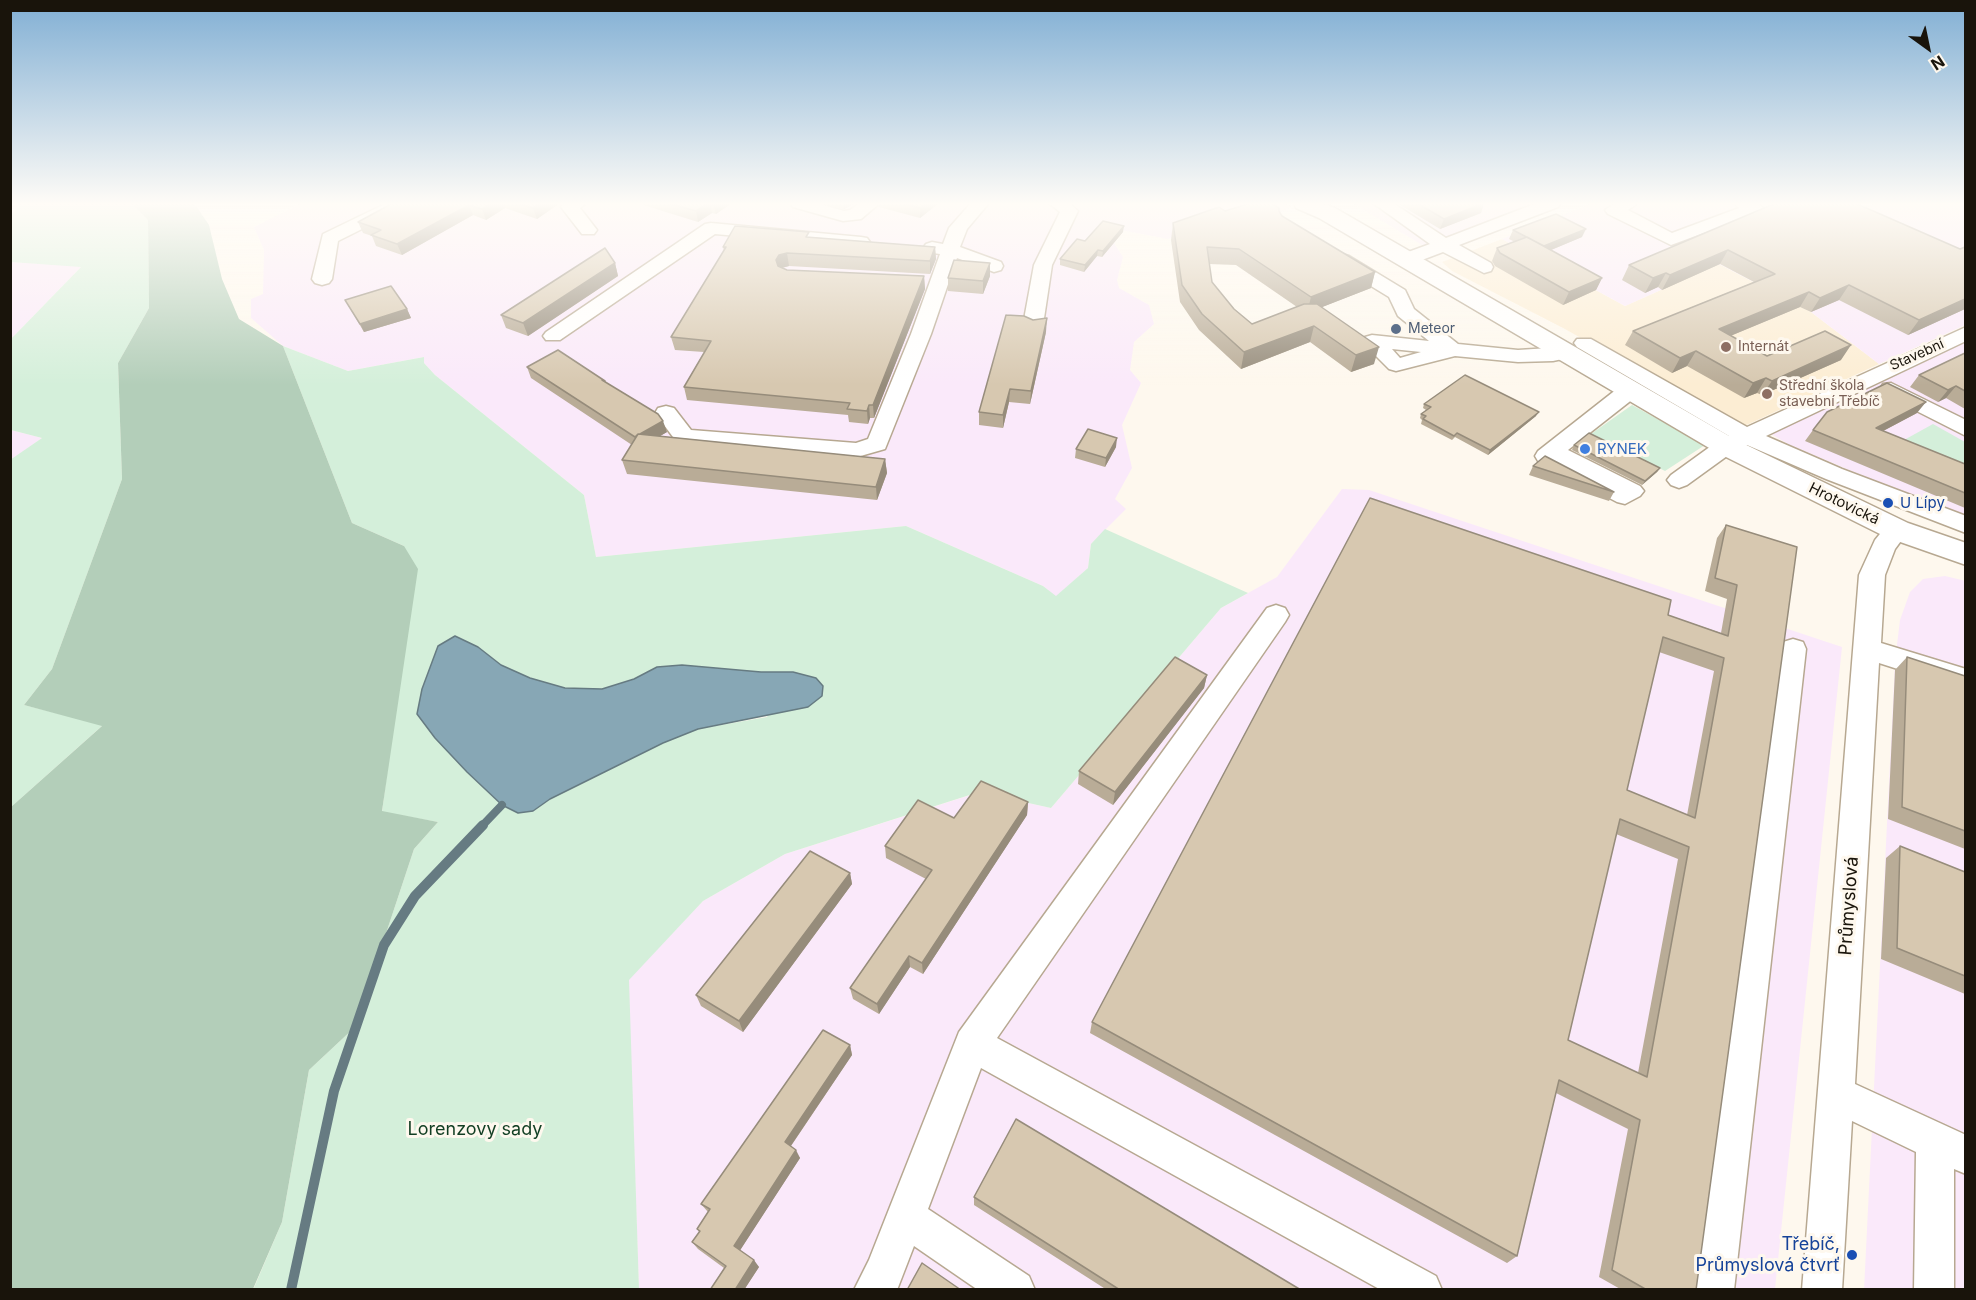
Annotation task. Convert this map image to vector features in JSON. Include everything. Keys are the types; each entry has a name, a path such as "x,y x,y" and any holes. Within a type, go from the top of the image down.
{"main road":[{"name":"Hrotovická","path":"1416,264 1574,348 1630,390 1736,441 1897,530 1965,555"}],"street":[{"path":"322,279 324,264"},
{"path":"553,336 659,264"},
{"path":"666,413 684,436 856,450 878,444 946,264"},
{"path":"988,264 994,266"},
{"path":"1033,325 1044,264"},
{"path":"1349,264 1398,294 1406,312 1453,350"},
{"path":"1478,264 1484,267"},
{"path":"916,281 939,282"},
{"name":"Stavební","path":"1736,441 1869,376 1965,333"},
{"path":"1453,350 1396,365 1371,341 1518,356 1574,348 1736,441 1834,474 1965,525"},
{"name":"Stavební","path":"1869,376 1965,429"},
{"path":"1630,390 1546,456 1625,496 1632,491"},
{"path":"1679,480 1736,441"},
{"name":"Průmyslová","path":"1822,1290 1872,575 1884,546 1897,530"},
{"path":"874,1290 884,1273 972,1044 1276,615"},
{"path":"1714,1290 1792,649"},
{"path":"1867,649 1965,680"},
{"path":"972,1044 1422,1290"},
{"path":"1835,1094 1950,1148 1934,1290"},
{"path":"905,1217 1015,1290"}],"shaded area":[{"path":"11,264 82,266 11,339"},
{"path":"264,264 1121,264 1117,280 1119,288 1149,305 1154,324 1134,342 1130,370 1141,383 1122,425 1132,468 1115,499 1126,509 1091,544 1088,568 1056,597 1043,586 906,526 596,557 584,495 435,375 424,363 424,357 348,371 283,346 251,318 251,299 263,294"},
{"name":"Internát","path":"1444,264 1547,264 1625,306 1719,264 1811,312 1879,364 1740,428 1565,329 1452,271"},
{"path":"1547,264 1965,264 1965,325 1879,364 1811,312 1719,264 1625,306"},
{"path":"1965,342 1965,519 1790,445 1771,434"},
{"path":"11,430 42,438 11,460"},
{"path":"1342,489 1369,490 1842,647 1775,1289 639,1289 628,980 703,901 785,854 980,792 1051,808 1221,608 1277,577"},
{"path":"1945,576 1966,581 1965,1289 1864,1290 1895,661 1900,620 1910,592 1923,579"}],"green space":[{"path":"34,264 148,264 149,308 118,363 122,479 52,669 24,705 103,725 11,807 10,460 42,438 11,430 11,339 81,267"},
{"path":"148,264 218,264 222,279 239,319 283,346 352,523 404,546 418,569 382,811 438,822 414,849 355,1027 309,1070 282,1222 253,1289 11,1289 11,807 102,726 24,705 52,669 122,479 118,363 149,308"},
{"name":"Lorenzovy sady","path":"283,346 348,371 424,357 424,363 435,375 584,495 596,557 906,526 1043,586 1056,596 1088,568 1091,544 1105,529 1248,593 1221,608 1051,808 979,792 785,854 703,901 629,980 639,1289 253,1290 282,1222 309,1070 355,1027 414,849 438,822 382,812 394,720 404,546 352,523","holes":["438,646 478,647 501,665 530,678 565,688 602,689 634,679 657,667 682,665 761,672 793,672 767,717 698,729 663,743 550,799 533,811 518,813 502,805 467,772 417,714 422,689"]},
{"path":"1632,405 1705,445 1665,471 1591,434"},
{"path":"1933,424 1965,442 1965,475 1895,445"}],"water":[{"path":"455,636 478,647 501,665 530,678 565,688 602,689 634,679 657,667 682,665 761,672 793,672 816,678 823,686 822,696 808,707 698,729 663,743 550,799 533,811 518,813 502,805 467,772 435,738 417,714 422,689 438,646"}],"building":[{"path":"581,264 614,264 523,323 501,315"},
{"path":"716,264 777,264 787,270 924,276 873,405 869,405 867,411 847,409 850,403 684,387 711,341 671,337"},
{"path":"953,264 990,264 983,281 948,278"},
{"path":"1179,264 1209,264 1212,282 1234,309 1252,324 1304,304 1317,304 1379,347 1356,355 1314,326 1244,352 1202,314 1182,285"},
{"path":"1261,264 1361,264 1375,272 1311,297"},
{"path":"1519,264 1576,264 1602,278 1569,292"},
{"path":"1696,264 1670,275 1666,273 1653,278 1629,265"},
{"path":"1755,264 1965,264 1965,299 1919,320 1849,285 1820,298 1809,292 1719,329 1767,356 1825,331 1851,345 1772,381 1766,378 1753,383 1696,351 1680,358 1633,331 1775,274"},
{"path":"391,286 407,309 360,324 345,300"},
{"path":"1006,315 1024,316 1033,320 1047,318 1031,391 1010,389 1003,415 979,412"},
{"path":"558,350 658,414 663,421 635,437 527,367"},
{"path":"1965,353 1965,391 1956,386 1948,390 1919,375"},
{"path":"1465,375 1539,412 1490,450 1457,433 1454,436 1423,419 1426,416 1421,414 1431,407 1424,404"},
{"path":"1887,383 1926,402 1876,428 1965,464 1965,493 1813,430 1827,412"},
{"path":"1088,429 1117,438 1106,458 1076,449"},
{"path":"1589,433 1660,468 1645,481 1574,445"},
{"path":"638,434 885,459 876,487 622,460"},
{"path":"1545,456 1614,492 1533,466"},
{"path":"1370,498 1671,600 1668,615 1728,636 1737,585 1715,578 1726,525 1797,547 1696,1290 1647,1290 1612,1270 1640,1120 1559,1080 1517,1256 1092,1022","holes":["1663,637 1724,658 1695,818 1627,790","1620,819 1689,847 1647,1077 1568,1040"]},
{"path":"1175,657 1207,675 1115,792 1079,771"},
{"path":"1907,657 1965,676 1965,831 1902,807"},
{"path":"981,781 1028,802 922,963 909,956 877,1004 850,988 932,870 885,846 918,800 954,818"},
{"path":"1900,846 1965,872 1965,976 1897,948"},
{"path":"810,851 850,873 739,1021 696,995"},
{"path":"823,1030 850,1045 785,1142 796,1150 734,1246 754,1260 735,1290 710,1290 726,1266 692,1242 700,1231 697,1229 710,1209 701,1204"},
{"path":"1016,1119 1301,1290 1120,1290 974,1197"},
{"path":"922,1263 961,1290 907,1290"}],"waterway":[{"path":"481,827 502,805"},
{"path":"291,1290 334,1091 384,945 415,896 483,825"}],"place":[{"name":"Meteor","path":"1396,329"},
{"name":"Internát","path":"1726,347"},
{"name":"Střední škola stavební Třebíč","path":"1767,394"},
{"name":"RYNEK","path":"1585,449"},
{"name":"U Lípy","path":"1888,503"},
{"name":"Třebíč, Průmyslová čtvrť","path":"1852,1255"}]}
